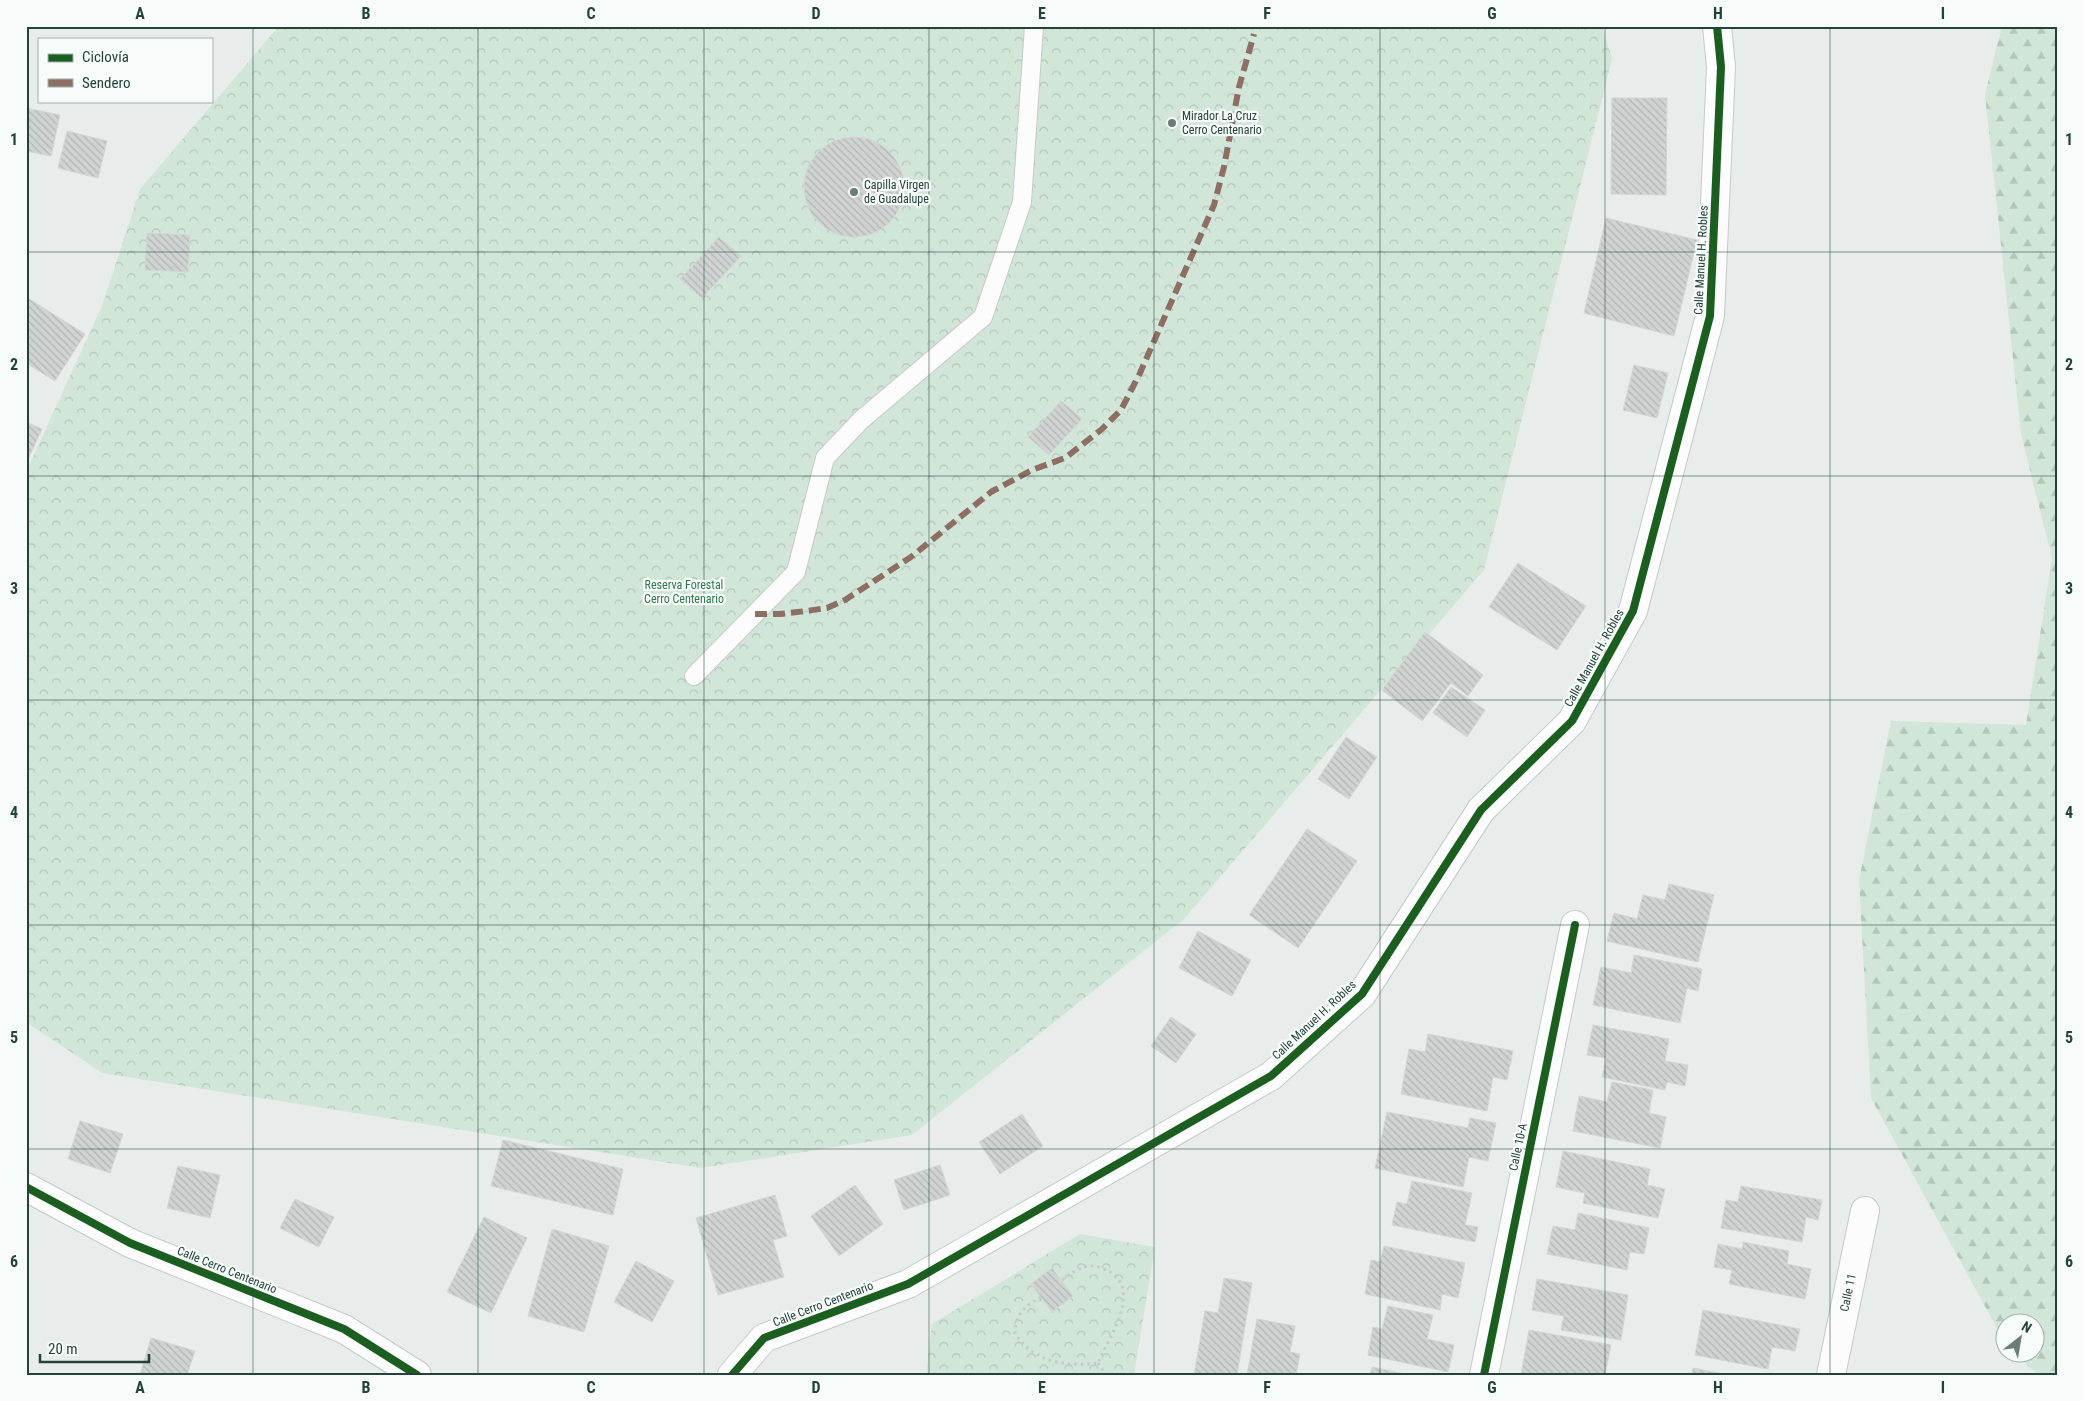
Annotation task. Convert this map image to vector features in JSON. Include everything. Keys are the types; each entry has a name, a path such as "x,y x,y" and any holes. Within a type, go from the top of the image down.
{"street":[{"name":"Calle Manuel H. Robles","path":"908,1284 1271,1076 1362,994 1481,810 1572,721 1633,611 1710,316 1721,67 1717,26"},
{"name":"Calle 10-A","path":"1484,1375 1575,924"},
{"name":"Calle Cerro Centenario","path":"26,1187 130,1243 344,1329 417,1375"},
{"name":"Calle 11","path":"1831,1375 1865,1211"},
{"name":"Calle Cerro Centenario","path":"732,1375 764,1338 908,1284"}],"lane":[{"path":"694,676 796,572 825,458 861,420 983,316 1022,202 1034,26"}],"path":[{"path":"1062,1280 1079,1268 1096,1266 1112,1274 1119,1281 1124,1298 1122,1310 1114,1333 1098,1363"},
{"path":"1040,1297 1023,1308 1018,1316 1015,1333 1021,1342 1048,1360 1069,1365 1098,1363"},
{"path":"1098,1363 1106,1375"}],"green space":[{"name":"Reserva Forestal Cerro Centenario","path":"279,26 1602,26 1612,59 1484,570 1184,919 912,1135 701,1168 102,1073 26,1022 26,472 102,306 140,189"},
{"path":"2002,26 2057,26 2057,1375 2039,1375 2026,1364 2046,1364 2046,1314 1996,1314 1996,1327 1871,1098 1859,880 1891,721 2026,725 2052,558 2021,434 1985,94"},
{"path":"1080,1234 1155,1247 1134,1375 926,1375 932,1324"}],"building":[{"path":"1612,98 1667,98 1666,195 1611,194"},
{"path":"26,108 60,115 51,156 26,151"},
{"path":"67,131 107,141 98,178 58,168"},
{"name":"Capilla Virgen de Guadalupe","path":"854,137 864,138 882,145 896,159 903,177 903,197 896,215 882,229 864,236 854,237 844,236 826,229 812,215 805,197 804,187 805,177 812,159 826,145 844,138"},
{"path":"1606,218 1697,240 1674,336 1584,313"},
{"path":"147,233 190,235 188,272 145,270"},
{"path":"719,237 741,256 702,298 680,279"},
{"path":"26,297 85,334 55,381 26,363"},
{"path":"1634,365 1668,373 1657,418 1623,410"},
{"path":"1061,401 1082,419 1049,455 1028,437"},
{"path":"26,422 42,429 26,464"},
{"path":"1518,563 1586,606 1557,650 1489,607"},
{"path":"1425,632 1483,675 1468,696 1451,683 1422,721 1382,690"},
{"path":"1451,687 1485,710 1467,737 1433,713"},
{"path":"1346,737 1377,757 1349,799 1318,779"},
{"path":"1307,829 1357,861 1298,948 1249,915"},
{"path":"1669,884 1714,895 1698,962 1607,941 1614,913 1637,919 1643,895 1665,900"},
{"path":"1198,931 1251,960 1232,996 1179,968"},
{"path":"1634,955 1702,969 1698,991 1687,988 1680,1023 1593,1005 1601,967 1631,973"},
{"path":"1171,1017 1196,1034 1176,1063 1151,1046"},
{"path":"1593,1025 1669,1039 1665,1061 1688,1065 1685,1086 1667,1082 1665,1090 1602,1077 1606,1058 1587,1055"},
{"path":"1428,1034 1513,1051 1507,1080 1493,1077 1487,1111 1401,1094 1409,1049 1425,1052"},
{"path":"1612,1082 1653,1090 1649,1113 1666,1117 1660,1148 1573,1131 1579,1096 1607,1102"},
{"path":"1387,1112 1468,1128 1470,1118 1496,1123 1488,1161 1469,1157 1463,1187 1375,1168"},
{"path":"1022,1114 1043,1146 1000,1174 979,1142"},
{"path":"80,1121 123,1134 110,1173 68,1159"},
{"path":"503,1140 623,1169 613,1215 491,1186"},
{"path":"1563,1151 1650,1169 1647,1185 1665,1189 1658,1218 1583,1203 1585,1193 1556,1187"},
{"path":"940,1165 950,1195 904,1210 894,1180"},
{"path":"178,1166 220,1175 210,1218 167,1208"},
{"path":"1412,1181 1472,1193 1465,1225 1478,1227 1475,1242 1392,1225 1397,1202 1407,1204"},
{"path":"855,1185 883,1224 839,1256 811,1216"},
{"path":"1741,1186 1822,1200 1818,1220 1806,1217 1802,1242 1721,1228 1726,1200 1738,1202"},
{"path":"775,1195 787,1236 773,1240 784,1277 718,1295 696,1218"},
{"path":"295,1199 334,1217 319,1247 280,1228"},
{"path":"1578,1213 1649,1228 1644,1254 1630,1252 1627,1270 1547,1254 1553,1226 1575,1230"},
{"path":"484,1217 527,1238 491,1313 447,1292"},
{"path":"552,1229 609,1246 584,1332 528,1316"},
{"path":"1743,1242 1789,1251 1787,1264 1811,1269 1805,1299 1729,1284 1732,1270 1714,1267 1718,1244 1742,1249"},
{"path":"1384,1246 1465,1263 1458,1298 1442,1294 1440,1310 1365,1294 1371,1260 1380,1262"},
{"path":"636,1261 674,1281 652,1322 614,1302"},
{"path":"1052,1268 1073,1296 1052,1312 1031,1284"},
{"path":"1224,1278 1252,1283 1237,1375 1194,1375 1205,1311 1218,1313"},
{"path":"1537,1279 1628,1295 1621,1340 1561,1330 1564,1316 1532,1310"},
{"path":"1388,1306 1433,1315 1427,1339 1454,1345 1448,1372 1368,1355 1373,1327 1382,1329"},
{"path":"1703,1310 1800,1329 1795,1351 1772,1347 1768,1369 1695,1355"},
{"path":"1257,1319 1295,1326 1290,1352 1300,1354 1296,1375 1247,1375"},
{"path":"1529,1330 1611,1345 1605,1375 1521,1375"},
{"path":"151,1338 195,1351 187,1375 140,1375"},
{"path":"1372,1367 1409,1375 1370,1375"},
{"path":"1693,1368 1728,1375 1692,1375"}],"marked path":[{"path":"755,614 780,614 827,608 845,600 911,557 991,492 1032,470 1065,458 1102,429 1121,410 1140,373 1214,205 1224,167 1239,87 1254,34"}],"cycle path":[{"path":"732,1375 764,1338 908,1284 1271,1076 1362,994 1481,810 1572,721 1633,611 1710,316 1721,67 1717,26"},
{"path":"1484,1375 1575,925"},
{"path":"26,1187 130,1243 344,1329 417,1375"}],"place":[{"name":"Mirador La Cruz Cerro Centenario","path":"1172,123"},
{"name":"Capilla Virgen de Guadalupe","path":"854,192"}]}
